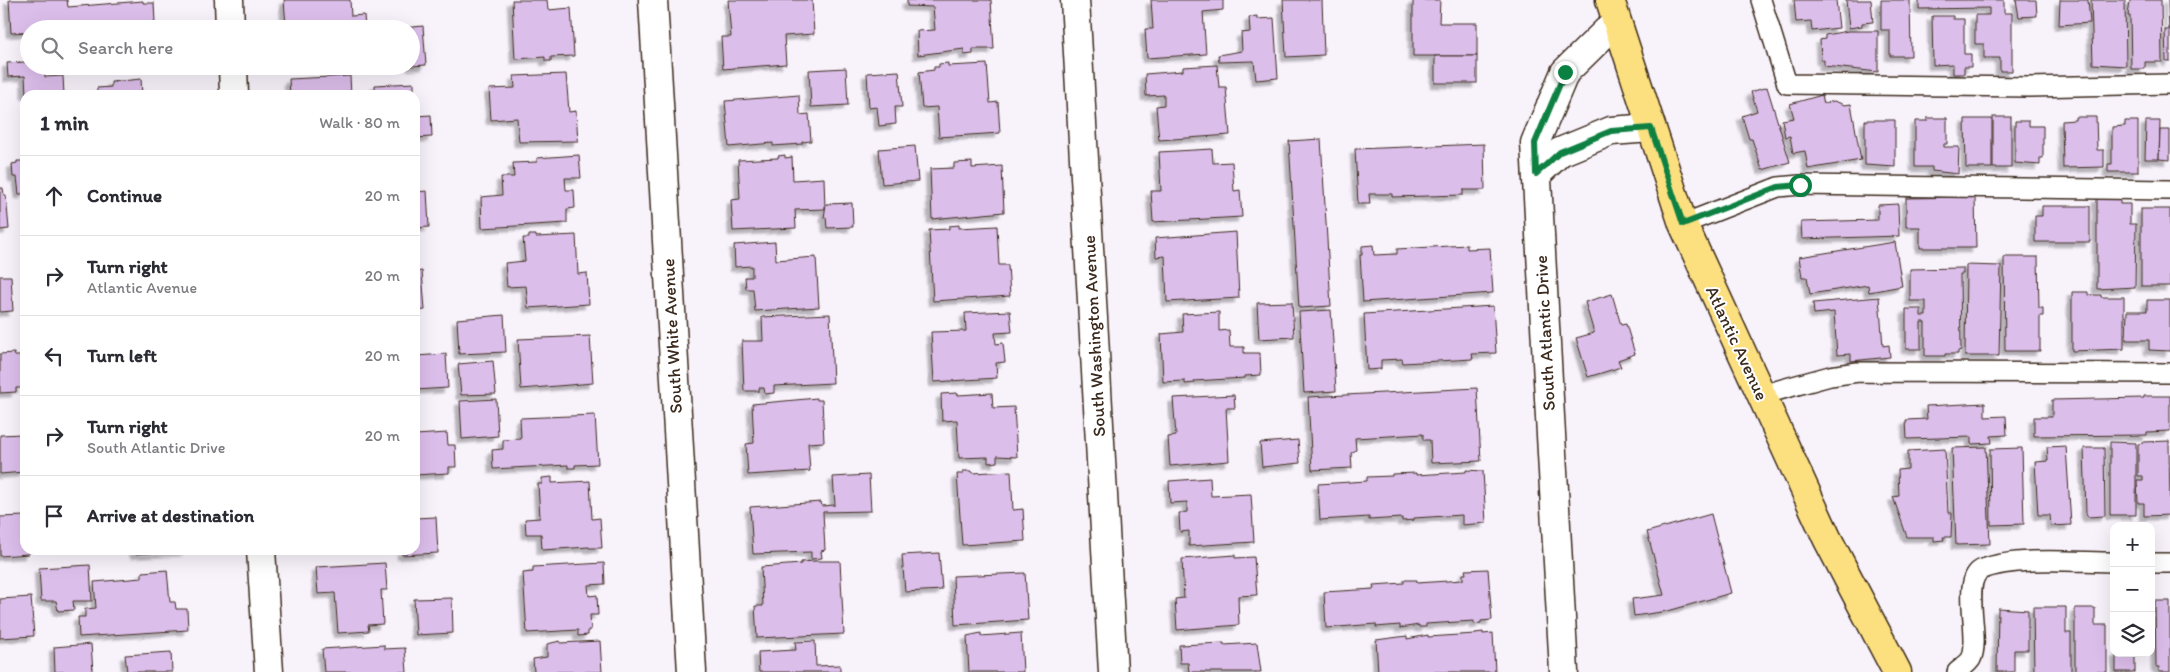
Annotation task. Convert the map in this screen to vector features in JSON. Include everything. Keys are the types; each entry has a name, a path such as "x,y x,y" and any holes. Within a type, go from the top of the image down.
{"main road":[{"name":"Atlantic Avenue","path":"1613,11 1683,224 1827,538 1897,672"}],"street":[{"path":"229,0 230,20"},
{"name":"South White Avenue","path":"653,0 692,672"},
{"name":"South Washington Avenue","path":"1075,0 1113,672"},
{"name":"South Atlantic Drive","path":"1564,672 1535,143 1565,72 1613,11"},
{"path":"233,75 234,90"},
{"path":"1536,174 1560,152 1611,131 1651,128"},
{"path":"261,555 269,672"}],"lane":[{"path":"1761,0 1787,84 2029,87 2170,84"},
{"path":"1683,224 1778,187 1800,185 2170,190"},
{"path":"1761,395 1830,376 1858,372 2170,373"},
{"path":"1957,672 1970,661 1975,646 1972,579 1982,569 2023,561 2110,562"},
{"path":"2155,563 2170,563"}],"building":[{"path":"9,0 67,0 68,7 143,1 143,3 154,3 155,20 20,20 20,32 11,33"},
{"path":"284,0 350,0 351,16 364,15 364,20 286,20"},
{"path":"512,0 547,0 548,10 571,8 574,56 551,57 551,61 545,61 545,57 515,59"},
{"path":"728,0 812,0 814,34 784,36 786,64 723,69 721,37 731,37"},
{"path":"907,0 991,0 994,49 973,49 973,54 964,55 964,49 918,55 917,31 935,30 933,7 907,6"},
{"path":"1151,0 1223,0 1223,10 1203,12 1206,54 1147,58 1145,29 1153,29"},
{"path":"1283,0 1322,0 1324,55 1286,57"},
{"path":"1413,0 1440,0 1439,23 1477,23 1477,56 1413,56"},
{"path":"1794,0 1836,0 1839,28 1812,31 1811,21 1796,22"},
{"path":"1846,0 1871,0 1873,22 1862,23 1862,26 1849,28"},
{"path":"1881,0 1910,0 1911,56 1890,56 1890,30 1881,30"},
{"path":"1919,0 2004,0 2004,13 2012,13 2012,71 2000,71 2000,58 1984,58 1984,44 1975,44 1975,15 1989,15 1989,8 1919,9"},
{"path":"2016,0 2036,0 2037,16 2019,17"},
{"path":"2060,0 2088,0 2090,23 2059,25"},
{"path":"2091,0 2125,0 2126,66 2093,64"},
{"path":"2130,0 2161,0 2162,62 2145,62 2145,69 2131,69 2130,16 2128,16"},
{"path":"2168,0 2170,0 2170,61 2166,61 2165,30 2169,30"},
{"path":"1257,16 1257,19 1274,18 1278,78 1256,80 1254,61 1219,62 1218,55 1242,51 1241,33 1250,32 1249,17"},
{"path":"1932,16 1953,16 1953,19 1964,19 1964,54 1971,54 1971,67 1964,67 1964,74 1953,74 1953,64 1933,65"},
{"path":"420,26 423,26 426,65 420,65"},
{"path":"1848,31 1878,31 1878,72 1824,66 1824,60 1821,60 1820,40 1825,39 1825,35"},
{"path":"1435,56 1477,56 1477,83 1435,83"},
{"path":"20,62 20,75 63,76 64,90 26,90 25,76 8,77 7,63"},
{"path":"948,63 948,66 987,64 990,103 998,102 1000,133 939,137 937,107 922,108 919,72 934,70 934,67 939,67 939,64"},
{"path":"1217,65 1219,87 1226,87 1230,135 1159,140 1156,106 1164,105 1164,95 1146,96 1145,74 1183,71 1183,67"},
{"path":"846,68 848,105 811,107 809,70"},
{"path":"899,71 902,107 895,107 896,124 879,126 877,107 869,108 867,73"},
{"path":"566,74 569,112 576,111 578,141 519,142 517,118 491,120 489,89 515,88 514,76"},
{"path":"350,76 351,90 290,90 289,79"},
{"path":"141,79 142,90 97,90 97,88 111,87 111,82"},
{"path":"414,83 414,90 375,90 375,85"},
{"path":"1767,87 1790,162 1762,170 1742,116 1757,111 1751,92"},
{"path":"799,95 800,115 809,114 811,141 802,142 802,144 773,146 773,143 729,147 725,101"},
{"path":"1822,95 1824,104 1834,101 1845,105 1851,104 1861,160 1808,169 1805,151 1793,153 1790,136 1785,137 1782,120 1794,118 1790,104"},
{"path":"431,115 432,137 420,138 420,116"},
{"path":"1993,117 2011,117 2011,168 1993,168"},
{"path":"2075,117 2096,117 2097,150 2104,150 2104,167 2063,168 2062,121 2075,120"},
{"path":"1927,118 1947,118 1947,144 1944,144 1944,147 1959,147 1958,174 1932,171 1932,167 1915,167 1915,121 1927,121"},
{"path":"1965,119 1992,119 1992,168 1966,168"},
{"path":"1865,120 1895,120 1895,167 1865,165"},
{"path":"2015,121 2029,121 2029,126 2043,126 2043,158 2040,158 2040,165 2015,163"},
{"path":"2125,121 2138,121 2138,172 2108,172 2108,164 2112,164 2112,127 2125,126"},
{"path":"2146,121 2160,121 2159,159 2145,159"},
{"path":"2160,130 2170,130 2170,160 2159,159"},
{"path":"1321,139 1331,306 1299,308 1289,141"},
{"path":"1484,144 1485,190 1463,190 1463,195 1392,197 1392,194 1369,194 1370,204 1358,204 1355,149"},
{"path":"915,146 918,181 882,184 879,149"},
{"path":"1212,149 1213,163 1232,162 1234,191 1240,190 1242,217 1153,222 1151,191 1161,191 1159,152"},
{"path":"579,155 581,178 565,178 566,190 574,190 575,208 567,209 567,223 482,228 481,197 502,195 501,177 514,177 513,163 537,162 537,158"},
{"path":"785,155 785,158 792,157 793,180 824,178 825,209 795,210 796,228 733,231 731,200 740,199 738,160 778,158 778,156"},
{"path":"17,161 20,161 20,194 17,177 13,177 12,164 17,163"},
{"path":"972,162 972,168 1002,166 1004,212 932,219 930,169 954,168 954,163"},
{"path":"0,188 3,188 4,195 6,195 9,229 0,230"},
{"path":"427,191 429,227 420,228 420,192"},
{"path":"1975,197 1976,248 1920,248 1920,227 1906,227 1906,198"},
{"path":"2097,198 2120,199 2120,204 2130,204 2130,224 2136,224 2135,287 2097,289"},
{"path":"852,203 853,227 827,228 826,217 824,218 826,204"},
{"path":"1898,204 1899,236 1802,239 1801,222 1878,220 1878,205"},
{"path":"2042,206 2090,206 2090,242 2035,242 2035,216 2042,216"},
{"path":"2141,209 2170,209 2170,286 2141,286"},
{"path":"959,225 959,228 997,226 999,265 1008,265 1010,296 933,301 929,230 949,229 949,226"},
{"path":"1236,232 1239,298 1167,302 1165,256 1156,257 1155,238"},
{"path":"529,235 536,235 536,237 576,235 578,274 587,273 589,304 528,308 526,286 507,287 505,263 525,261 523,238 529,238"},
{"path":"775,242 776,260 816,257 819,307 755,311 753,289 746,289 745,277 752,277 752,266 735,267 734,245"},
{"path":"1895,242 1902,286 1869,292 1868,285 1810,294 1807,277 1802,277 1799,257"},
{"path":"1373,245 1374,255 1397,254 1397,249 1467,245 1467,249 1490,248 1493,293 1363,302 1360,255 1362,255 1362,246"},
{"path":"2004,257 2038,257 2039,308 2043,308 2043,316 2040,316 2040,351 2005,351"},
{"path":"1966,265 2001,266 1999,356 1965,356"},
{"path":"1963,268 1963,274 1960,274 1961,350 1958,351 1958,354 1925,356 1925,322 1921,322 1921,349 1906,349 1906,309 1921,309 1921,316 1926,316 1926,301 1910,301 1910,269"},
{"path":"420,271 422,271 425,310 420,310"},
{"path":"0,276 11,276 13,311 0,312"},
{"path":"2072,292 2088,292 2088,295 2101,295 2101,297 2124,297 2124,349 2072,351"},
{"path":"1612,294 1621,325 1626,324 1635,354 1618,360 1621,367 1588,377 1576,338 1594,333 1585,302"},
{"path":"1879,297 1883,346 1889,345 1890,357 1851,361 1851,354 1837,355 1834,312 1814,314 1813,303"},
{"path":"2147,300 2170,300 2170,351 2149,350 2149,340 2126,340 2127,311 2147,311"},
{"path":"1292,302 1294,337 1259,339 1257,303"},
{"path":"1493,306 1496,353 1472,354 1473,359 1403,363 1402,359 1381,360 1381,369 1367,370 1364,314"},
{"path":"1331,310 1336,391 1304,393 1299,312"},
{"path":"1010,311 1012,332 995,333 996,344 1003,343 1005,362 996,363 997,378 934,382 931,332 966,331 965,313"},
{"path":"1219,312 1219,331 1229,330 1230,347 1244,347 1244,353 1260,353 1261,375 1245,376 1245,378 1194,381 1195,383 1185,384 1185,381 1163,382 1161,334 1183,332 1182,314"},
{"path":"830,314 833,383 774,386 774,393 765,394 764,388 759,388 759,391 744,391 742,341 763,341 762,317"},
{"path":"504,315 506,352 459,354 457,319"},
{"path":"590,336 593,383 521,389 518,339"},
{"path":"14,353 15,356 20,356 20,388 16,388 16,392 0,393 0,354"},
{"path":"446,354 448,388 420,390 420,356"},
{"path":"493,361 496,394 461,395 458,364"},
{"path":"1477,388 1481,461 1431,463 1430,440 1423,440 1423,434 1355,438 1356,450 1351,453 1352,468 1312,470 1308,397"},
{"path":"957,393 958,395 992,393 993,408 1014,407 1017,457 997,456 997,462 988,463 988,457 959,458 957,420 942,421 941,394"},
{"path":"1234,395 1235,408 1226,408 1229,461 1170,466 1168,437 1176,436 1173,398"},
{"path":"2144,396 2170,396 2170,431 2147,432 2147,435 2034,436 2034,417 2052,417 2052,400 2144,398"},
{"path":"817,398 817,400 822,400 824,442 808,443 810,471 748,475 746,444 754,443 752,404"},
{"path":"496,399 498,436 462,439 460,401"},
{"path":"1985,403 1985,417 2006,416 2007,435 1991,436 1992,443 1971,444 1971,437 1907,439 1906,420 1927,419 1926,406"},
{"path":"595,415 598,464 575,465 575,468 568,468 568,465 493,469 492,450 503,449 503,440 521,439 520,418"},
{"path":"447,433 448,445 455,445 456,467 449,467 449,473 420,475 420,435"},
{"path":"20,434 20,472 0,474 0,435"},
{"path":"1298,440 1300,463 1262,467 1260,443"},
{"path":"2169,441 2170,515 2144,516 2144,503 2138,503 2137,480 2143,480 2143,476 2138,476 2138,444 2143,442"},
{"path":"2110,442 2136,443 2136,515 2110,515"},
{"path":"2066,446 2071,525 2051,526 2050,515 2038,515 2035,462 2048,461 2047,447"},
{"path":"1986,447 1990,544 1956,545 1952,448"},
{"path":"2022,448 2024,524 1991,525 1990,449"},
{"path":"2084,448 2104,448 2105,516 2088,517 2086,513"},
{"path":"1945,449 1948,513 1952,513 1951,537 1943,537 1944,540 1934,541 1934,537 1907,537 1893,497 1899,496 1898,470 1908,469 1908,451"},
{"path":"1466,470 1483,471 1486,523 1462,525 1462,515 1414,518 1414,520 1402,521 1402,518 1369,520 1369,517 1320,520 1318,484 1367,481 1367,477 1392,476 1392,474 1416,473 1416,475 1466,472"},
{"path":"963,471 972,471 972,473 1011,471 1013,510 1023,509 1025,541 962,545 957,474 963,474"},
{"path":"869,475 871,511 823,512 825,550 821,551 822,558 811,559 811,552 753,554 750,507 821,502 822,506 835,505 833,477"},
{"path":"552,477 552,483 590,481 592,519 600,518 602,548 542,550 541,534 526,534 525,519 540,518 538,484 542,484 542,478"},
{"path":"1210,478 1211,496 1251,494 1254,542 1189,546 1189,531 1180,532 1179,513 1187,512 1187,502 1170,503 1169,481"},
{"path":"1711,514 1731,593 1668,611 1634,616 1632,599 1664,595 1647,532"},
{"path":"20,516 20,555 0,556 0,517"},
{"path":"436,517 438,553 420,554 420,518"},
{"path":"939,553 942,590 905,592 902,555"},
{"path":"1235,555 1235,558 1254,557 1257,595 1238,596 1239,625 1177,630 1175,599 1184,598 1182,559"},
{"path":"815,561 840,561 844,634 757,638 755,606 763,606 761,567"},
{"path":"385,563 387,590 381,590 383,624 368,625 369,631 338,633 335,593 318,594 316,567"},
{"path":"604,563 605,584 588,585 589,596 597,595 598,615 590,615 591,630 588,630 588,635 578,636 578,630 527,633 523,573 533,572 533,567"},
{"path":"90,565 92,601 73,601 74,610 58,611 56,601 41,601 39,568"},
{"path":"1488,569 1492,620 1474,624 1474,621 1426,624 1426,627 1419,627 1419,625 1400,628 1400,625 1376,627 1376,624 1326,628 1324,592 1374,589 1373,585 1404,583 1404,580 1417,580 1417,583 1463,580 1463,574 1466,574 1465,570"},
{"path":"167,570 170,602 175,602 176,609 187,609 188,630 79,637 78,617 85,617 85,609 96,608 94,582 142,578 142,572"},
{"path":"1025,573 1028,620 955,625 953,576"},
{"path":"31,597 34,636 0,638 0,599"},
{"path":"452,598 453,633 416,635 414,599"},
{"path":"2155,601 2170,601 2170,672 2159,672 2159,667 2156,667"},
{"path":"2033,607 2066,607 2066,633 2071,633 2071,672 2034,672"},
{"path":"1998,608 2028,610 2028,650 2014,650 2014,672 1997,672"},
{"path":"2075,608 2095,608 2095,625 2107,625 2107,672 2075,672"},
{"path":"1483,632 1483,634 1493,633 1495,672 1378,672 1376,640 1407,636 1407,639 1428,635 1428,637"},
{"path":"981,633 981,636 1021,633 1023,672 969,672 967,636"},
{"path":"560,641 560,643 600,641 602,672 534,672 533,659 547,657 547,644"},
{"path":"815,641 816,666 840,665 840,672 759,672 758,652 796,650 795,642"},
{"path":"1224,643 1224,645 1257,643 1261,672 1189,672 1188,663 1180,663 1179,645"},
{"path":"91,644 93,672 55,672 54,647"},
{"path":"384,645 384,649 405,648 407,672 324,672 322,649"},
{"path":"171,652 172,672 127,672 125,655"},
{"path":"2116,657 2135,657 2135,672 2116,672"}],"route":[{"path":"1565,72 1535,143 1536,174 1560,152 1611,131 1651,128 1683,224 1778,187 1800,185"}]}
